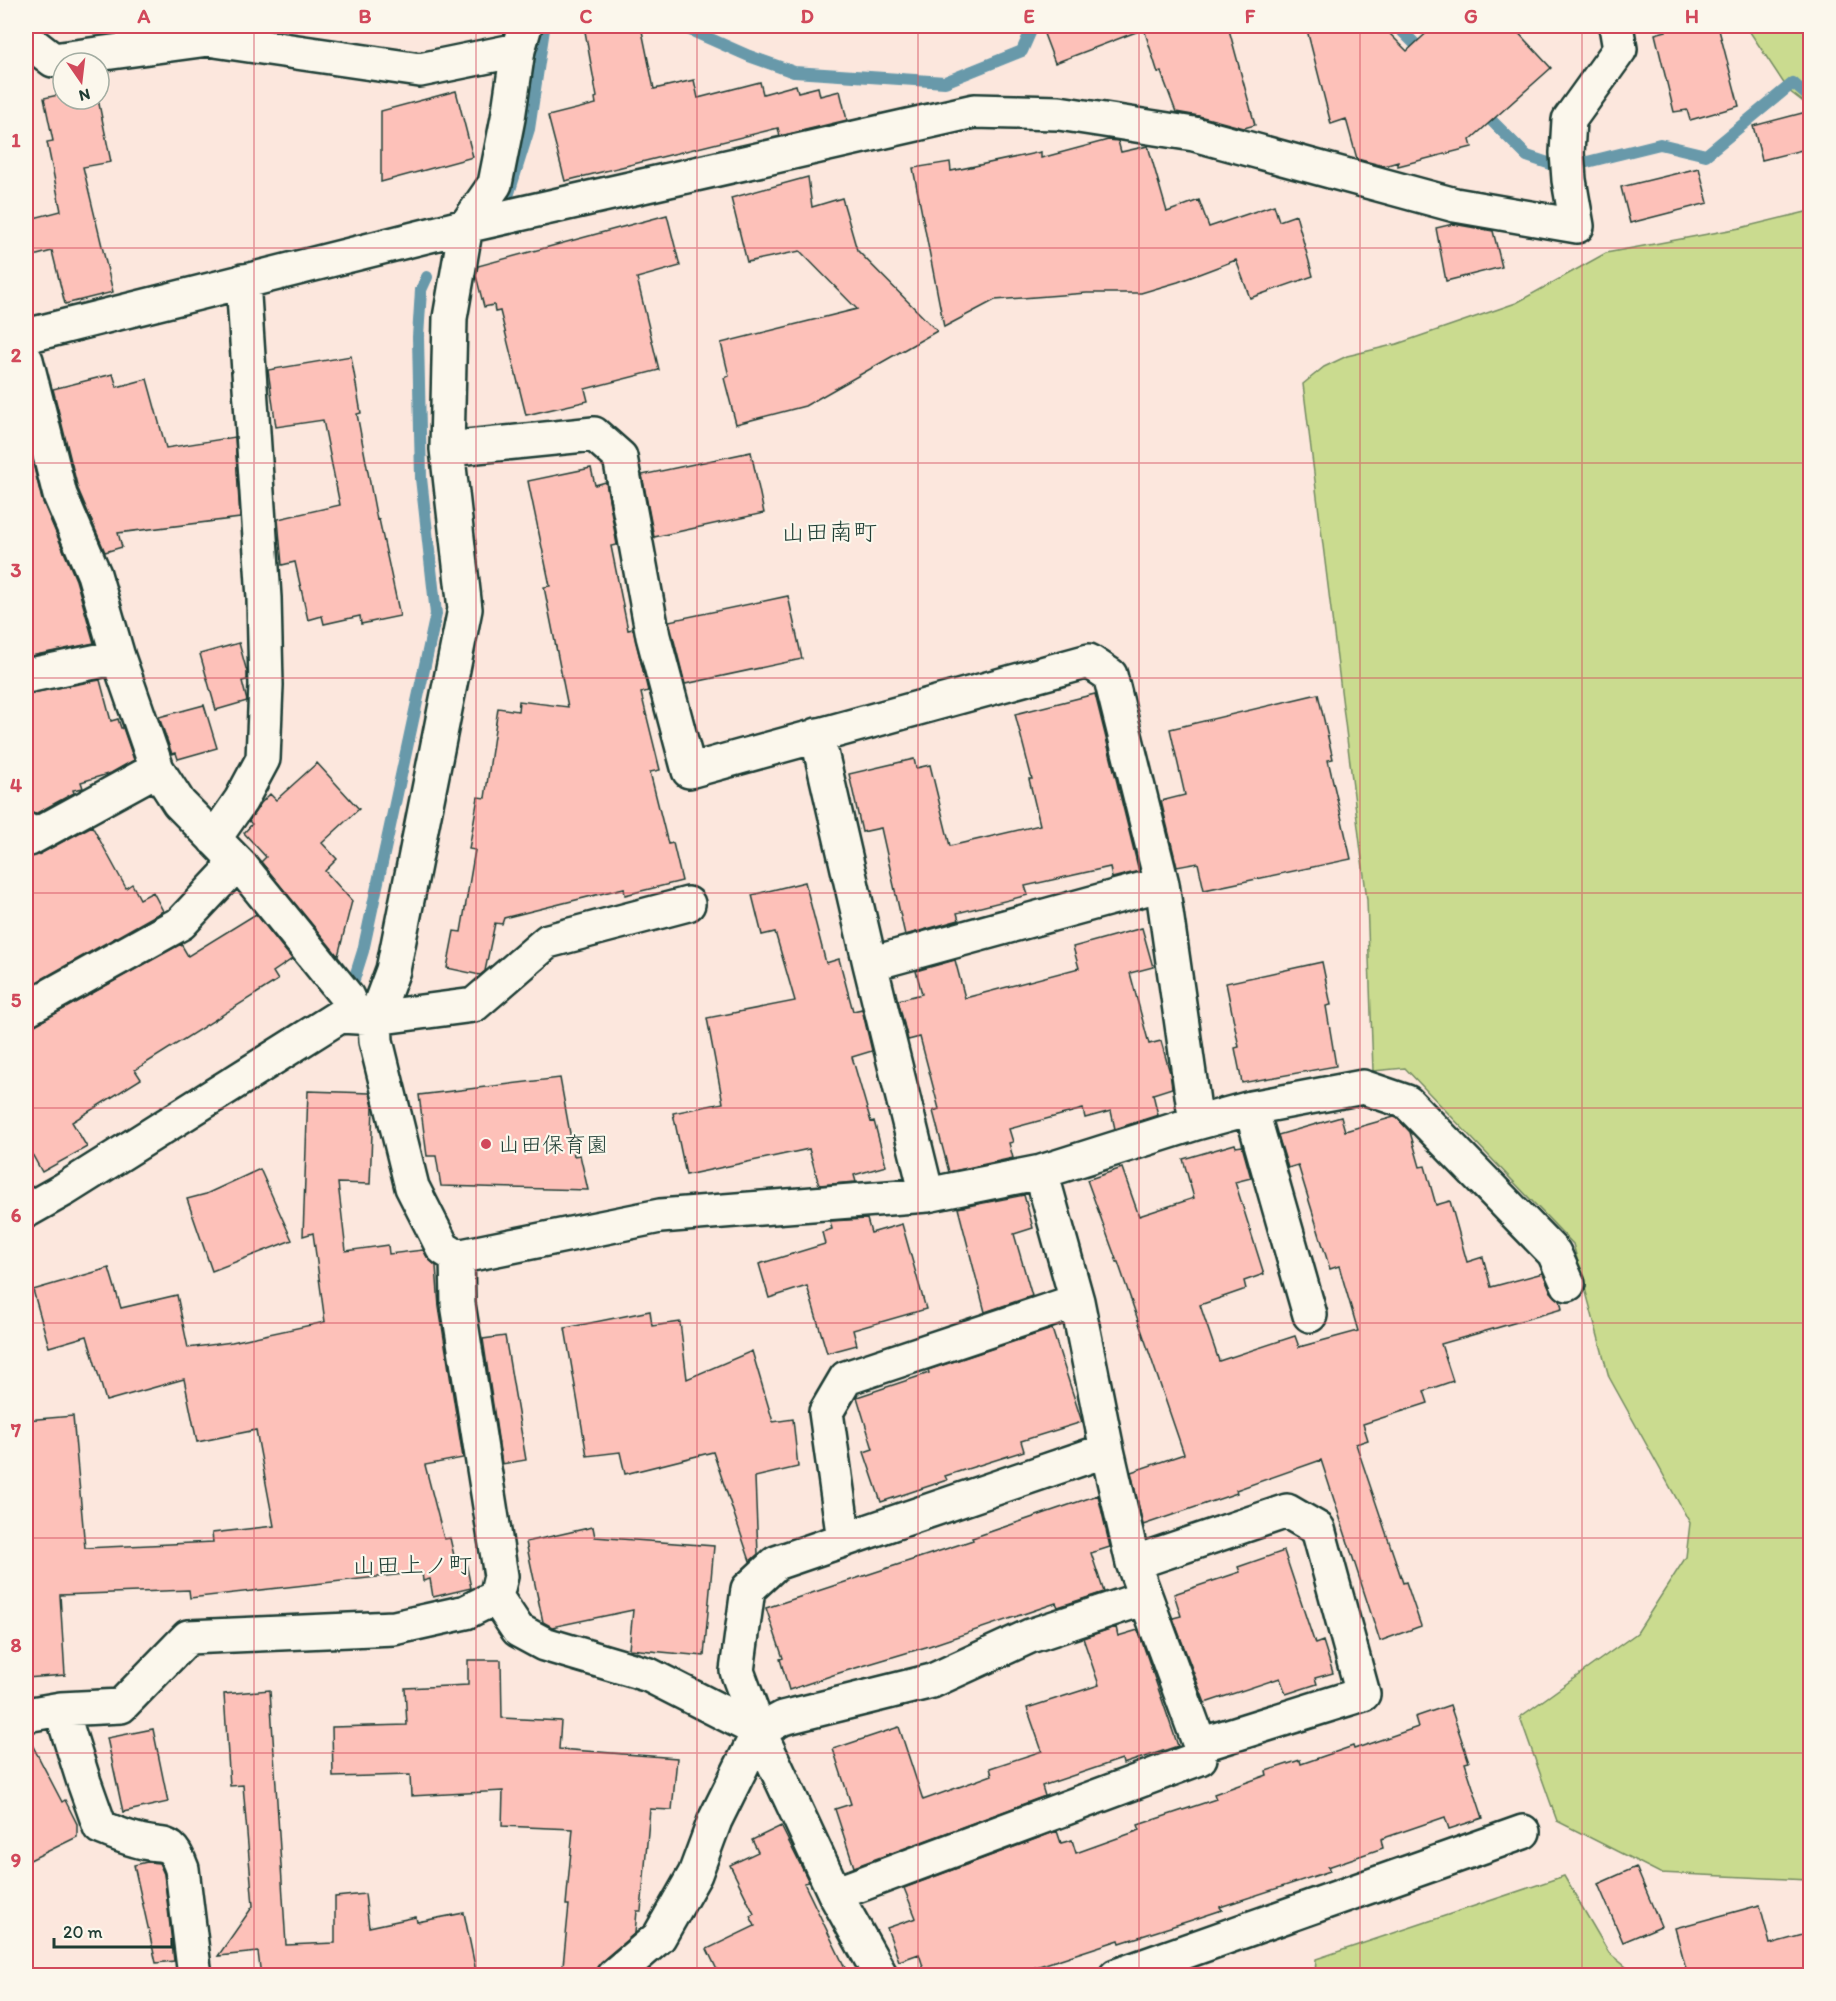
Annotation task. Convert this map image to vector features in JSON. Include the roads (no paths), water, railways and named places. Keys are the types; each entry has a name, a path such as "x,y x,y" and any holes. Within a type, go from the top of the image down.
{"street":[{"path":"26,336 466,226 974,111 1059,113 1194,134 1455,205 1577,226 1568,167 1569,120 1620,49 1616,26"},
{"path":"26,39 53,60 208,32 420,70 518,34 508,118 495,184 466,226 450,318 447,449 465,609 393,970 365,1017"},
{"path":"26,1009 181,923 227,874 223,848 241,800 263,759 266,685 264,598 243,281"},
{"path":"26,360 60,495 94,574 118,657 157,769 179,803 223,848 365,1017 376,1041 412,1187 443,1248 457,1257 660,1216 927,1195 1041,1172 1251,1108 1364,1087 1407,1102 1554,1253 1568,1284"},
{"path":"447,449 594,434 620,457 653,636 690,771 1089,661 1110,675 1162,884 1196,1123"},
{"path":"26,676 118,657"},
{"path":"818,735 870,964 927,1195"},
{"path":"26,830 28,839 157,769"},
{"path":"870,964 1162,884"},
{"path":"29,1200 65,1189 340,1016 365,1017 474,1005 548,940 688,904"},
{"path":"1251,1108 1310,1315"},
{"path":"836,1894 1200,1758 1200,1745 1133,1563 1107,1450 1077,1301 1041,1172"},
{"path":"457,1257 458,1304 501,1576 496,1597 518,1630 544,1644 649,1675 759,1731"},
{"path":"844,1540 826,1412 846,1378 1077,1301"},
{"path":"881,1976 836,1894 759,1731 737,1671 748,1589 776,1563 1107,1450"},
{"path":"1133,1563 1287,1511 1318,1529 1363,1694 1200,1745"},
{"path":"26,1715 61,1709 121,1707 188,1637 394,1628 466,1612 496,1597"},
{"path":"613,1976 659,1937 695,1874 715,1820 759,1731 783,1718 932,1680 1030,1636 1145,1598"},
{"path":"61,1709 100,1827 138,1841 166,1844 177,1853 183,1869 195,1976"},
{"path":"1116,1976 1524,1832"}],"waterway":[{"path":"509,193 529,129 546,26"},
{"path":"681,26 749,56 794,72 945,82 1022,51 1033,26"},
{"path":"1397,26 1426,55"},
{"path":"1481,110 1527,156 1551,164 1583,163 1660,144 1706,155 1793,83 1810,98"},
{"path":"352,986 363,951 436,614 421,478 418,337 421,290 427,277"}],"place":[{"name":"山田保育園","path":"486,1144"}],"district":[{"name":"山田南町","path":"829,532"},
{"name":"山田上ノ町","path":"412,1565"}]}
